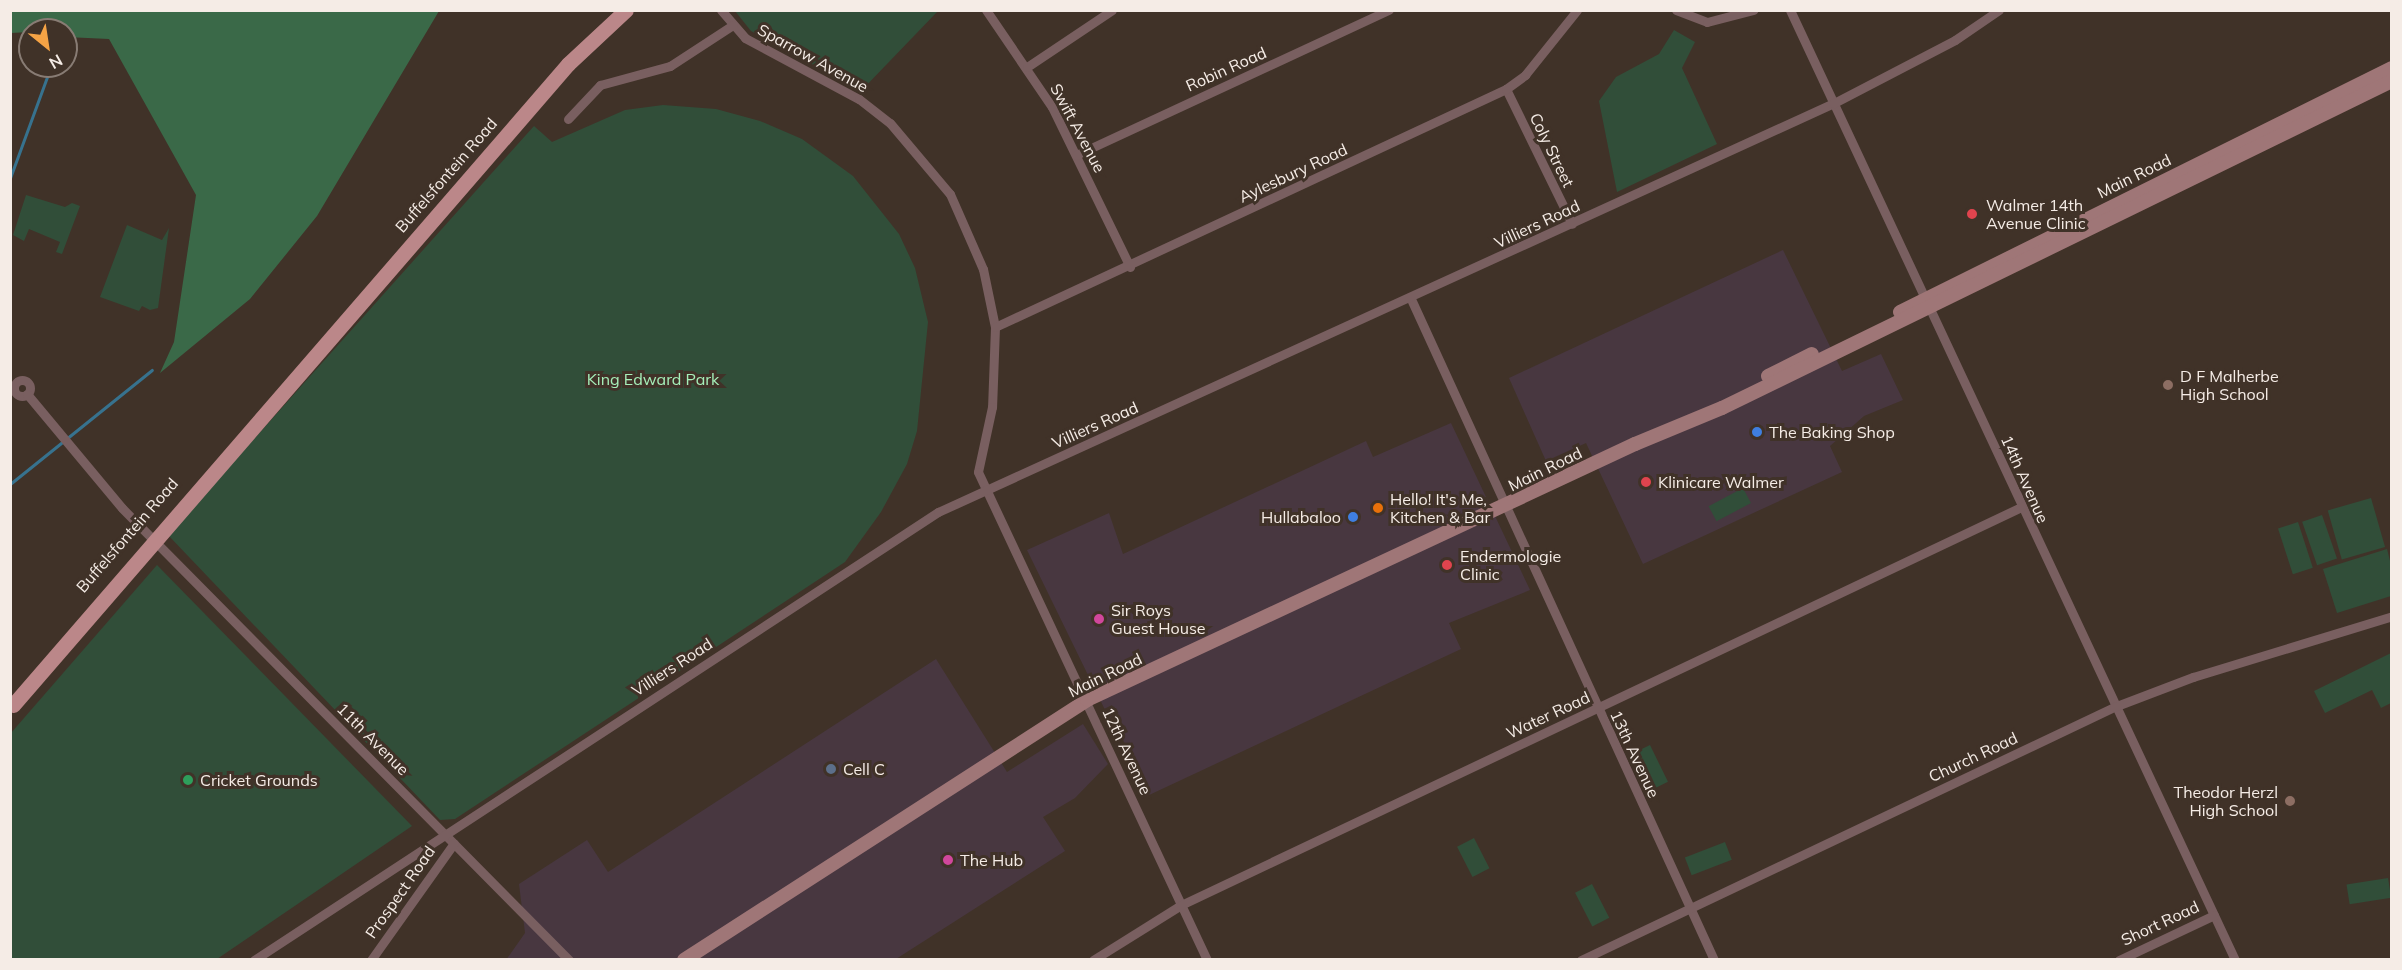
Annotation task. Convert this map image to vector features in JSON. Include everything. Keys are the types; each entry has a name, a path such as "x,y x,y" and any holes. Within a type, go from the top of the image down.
{"main road":[{"name":"Buffelsfontein Road","path":"12,706 286,380 300,370 568,64 626,10"},
{"name":"Main Road","path":"684,960 1087,700 1507,506 1635,444 1722,408 2391,68"},
{"name":"Main Road","path":"1927,303 2391,81"}],"street":[{"name":"Sparrow Avenue","path":"721,10 733,25 770,54 859,99 890,123 921,156 950,194 969,231 991,295 995,327 992,407 977,468 987,490"},
{"name":"Swift Avenue","path":"986,10 1027,67 1076,155 1130,267"},
{"path":"1027,67 1112,10"},
{"name":"Robin Road","path":"1076,155 1389,10"},
{"name":"Aylesbury Road","path":"995,327 1130,267 1506,89 1525,75 1577,10"},
{"path":"1676,10 1707,22 1753,10"},
{"name":"14th Avenue","path":"1790,10 2114,707 2235,960"},
{"name":"Villiers Road","path":"254,960 916,525 987,490 1834,103 1955,40 1999,10"},
{"path":"568,119 600,85 670,66 733,25"},
{"name":"Coly Street","path":"1506,89 1572,224"},
{"name":"13th Avenue","path":"1411,298 1714,960"},
{"name":"11th Avenue","path":"12,392 16,384 23,381 29,386 27,394 64,440 153,538 569,960"},
{"name":"12th Avenue","path":"987,490 1207,960"},
{"name":"Water Road","path":"1093,960 1181,905 2021,507"},
{"name":"Church Road","path":"1581,960 2114,707 2193,677 2391,616"},
{"name":"Prospect Road","path":"370,960 454,843"},
{"name":"Short Road","path":"2119,960 2214,915"}],"shaded area":[{"path":"1783,250 1842,371 1881,354 1903,400 1864,416 1830,446 1842,472 1643,564 1586,443 1546,461 1509,378"},
{"path":"1451,423 1530,590 1449,623 1461,649 1147,796 1027,550 1109,513 1123,554 1366,441 1373,457"},
{"path":"936,659 1007,772 1083,724 1108,764 1075,798 1043,817 1065,851 896,959 506,960 525,933 519,884 587,840 608,872"}],"green space":[{"path":"11,10 439,11 317,216 250,299 160,373 174,342 196,195 109,39 78,38 78,18 18,18 18,33 11,33"},
{"path":"735,11 938,11 861,91 751,31"},
{"path":"1674,30 1695,42 1682,68 1717,144 1617,192 1599,101 1616,77 1659,54"},
{"name":"King Edward Park","path":"663,105 716,109 760,121 802,139 853,176 899,234 915,268 928,322 917,431 907,464 881,512 845,562 455,819 440,820 168,535 534,126 552,142 625,110"},
{"path":"26,195 65,207 72,203 80,206 62,254 56,252 60,242 29,229 24,241 13,235"},
{"path":"127,225 162,240 169,228 158,308 150,310 142,306 139,311 100,297"},
{"path":"1743,488 1751,503 1717,521 1709,506"},
{"path":"2371,498 2385,547 2342,559 2328,510"},
{"path":"2322,515 2337,558 2317,565 2302,522"},
{"path":"2298,522 2313,568 2293,574 2278,528"},
{"path":"2387,549 2391,565 2391,596 2337,613 2323,569"},
{"name":"Cricket Grounds","path":"157,565 412,826 217,959 11,959 11,733"},
{"path":"2391,653 2391,703 2381,708 2372,690 2325,713 2314,691"},
{"path":"1650,745 1668,782 1651,790 1633,753"},
{"path":"1474,838 1489,868 1473,877 1457,847"},
{"path":"1725,842 1732,860 1692,875 1685,857"},
{"path":"2388,878 2391,898 2350,904 2347,885"},
{"path":"1592,884 1609,918 1592,926 1575,893"}],"waterway":[{"path":"10,178 47,78"},
{"path":"10,484 152,370"}],"place":[{"name":"Walmer 14th Avenue Clinic","path":"1972,214"},
{"name":"D F Malherbe High School","path":"2168,385"},
{"name":"The Baking Shop","path":"1757,432"},
{"name":"Klinicare Walmer","path":"1646,482"},
{"name":"Hello! It's Me, Kitchen & Bar","path":"1378,508"},
{"name":"Hullabaloo","path":"1353,517"},
{"name":"Endermologie Clinic","path":"1447,565"},
{"name":"Sir Roys Guest House","path":"1099,619"},
{"name":"Cell C","path":"831,769"},
{"name":"Cricket Grounds","path":"188,780"},
{"name":"Theodor Herzl High School","path":"2290,801"},
{"name":"The Hub","path":"948,860"}]}
